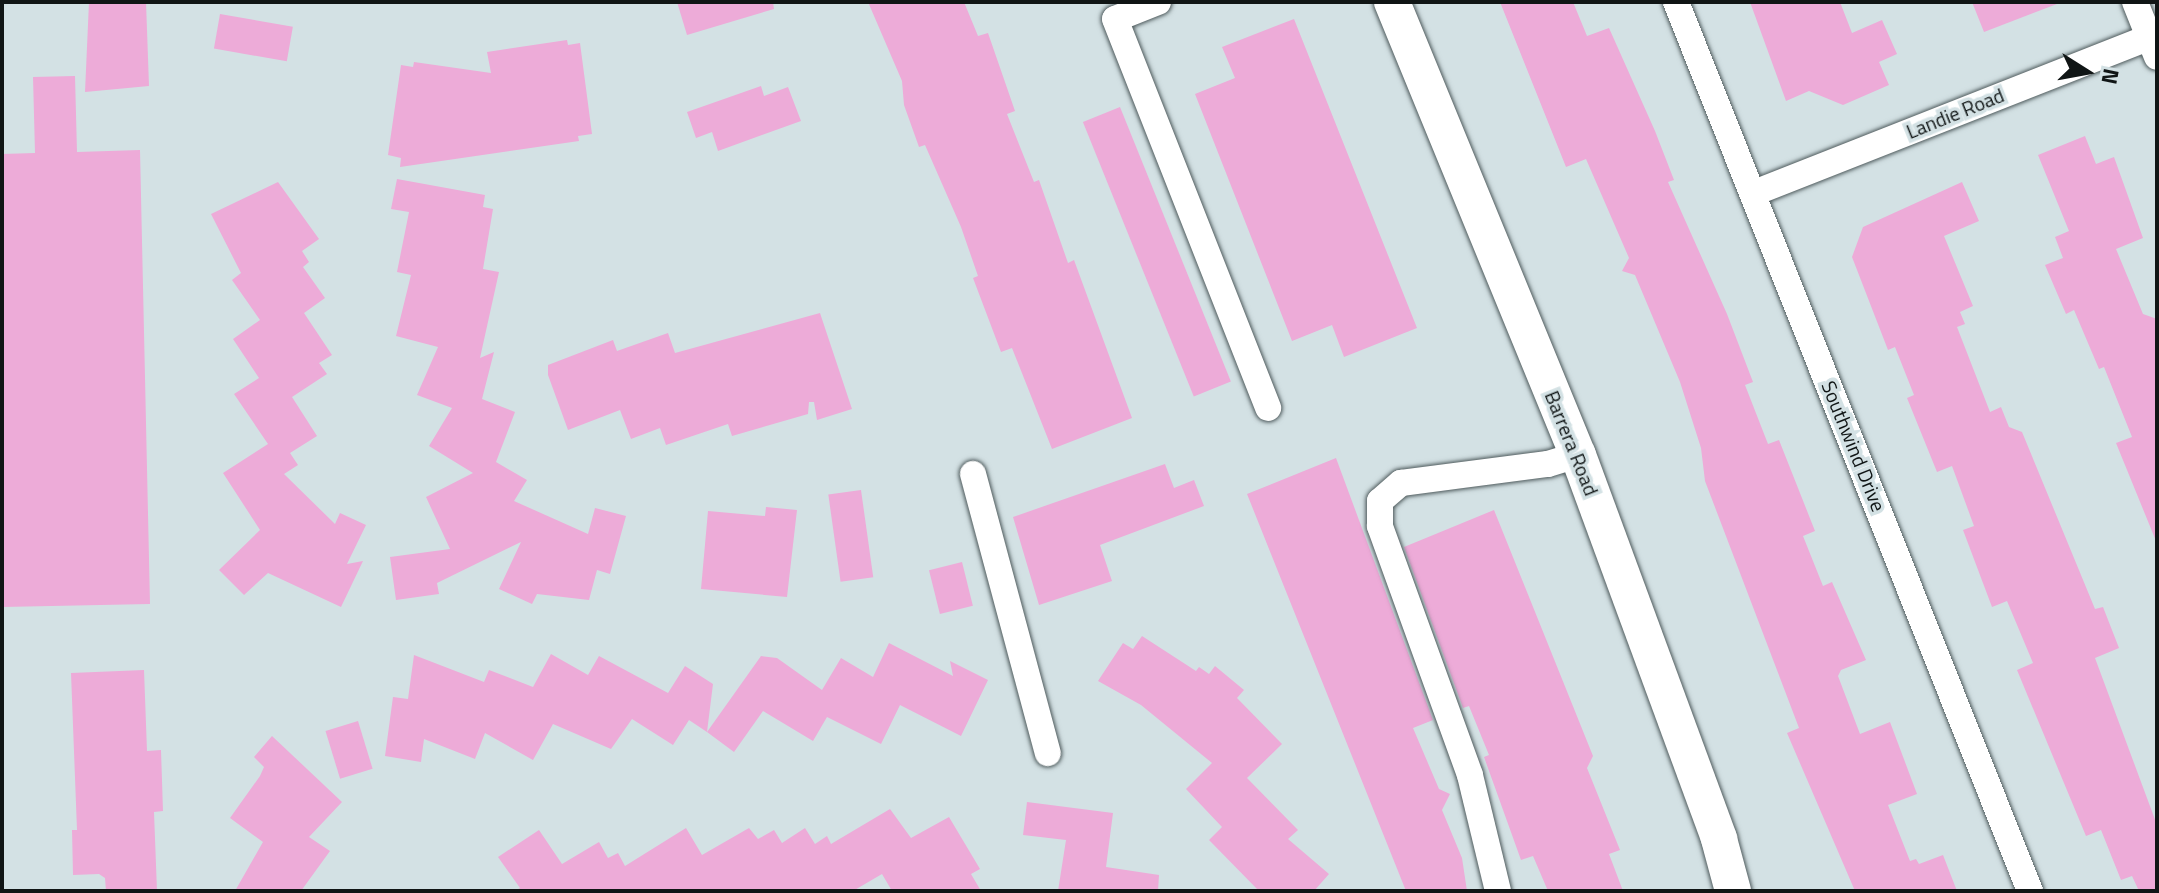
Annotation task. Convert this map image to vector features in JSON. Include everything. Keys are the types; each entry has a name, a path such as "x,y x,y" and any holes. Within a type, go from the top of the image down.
{"street":[{"path":"1158,2 1115,19 1268,408"},
{"name":"Barrera Road","path":"1392,2 1578,455 1719,839 1733,891"},
{"name":"Southwind Drive","path":"1676,2 2030,891"},
{"path":"2135,2 2154,43"},
{"name":"Landie Road","path":"1754,193 2154,43"},
{"path":"1498,891 1470,775 1380,526 1380,501 1401,483 1548,464 1578,455"},
{"path":"973,474 1048,753"}],"building":[{"path":"89,2 146,2 149,86 85,92"},
{"path":"677,2 773,2 774,9 687,35"},
{"path":"868,2 964,2 978,36 988,33 1015,111 1007,114 1034,182 1039,180 1068,263 1074,260 1132,418 1052,449 1012,348 1001,352 973,278 978,276 961,227 925,145 919,147 904,105 902,81"},
{"path":"1500,2 1573,2 1587,36 1609,28 1655,131 1674,180 1668,182 1727,314 1753,382 1745,385 1768,444 1779,440 1815,531 1803,536 1823,586 1832,582 1866,660 1841,670 1838,676 1860,734 1890,722 1917,794 1888,805 1910,861 1916,859 1919,864 1943,855 1957,891 1855,891 1787,733 1799,728 1705,481 1701,448 1680,382 1635,275 1622,271 1629,258 1586,159 1566,167"},
{"path":"1750,2 1840,2 1852,33 1882,20 1897,54 1879,62 1889,85 1843,105 1809,91 1786,101"},
{"path":"1972,2 2057,2 2057,4 1984,32"},
{"path":"220,14 293,27 287,61 214,48"},
{"path":"1294,19 1417,328 1344,357 1332,325 1292,341 1195,94 1235,78 1222,47"},
{"path":"567,40 568,45 580,43 592,134 578,136 579,141 400,167 401,158 388,155 401,65 413,67 414,62 491,73 487,52"},
{"path":"75,76 77,152 140,150 150,604 2,607 2,154 35,153 33,77"},
{"path":"761,86 764,96 788,87 801,121 718,151 712,132 696,138 687,112"},
{"path":"1120,107 1231,381 1194,396 1083,122"},
{"path":"2085,136 2096,164 2114,157 2143,238 2116,249 2143,314 2157,319 2156,541 2116,443 2132,437 2104,367 2099,369 2074,310 2066,314 2045,265 2063,258 2055,237 2069,231 2038,155"},
{"path":"397,179 485,195 483,207 493,209 483,269 499,272 480,358 494,352 482,399 515,412 496,462 527,480 514,501 588,534 595,508 626,516 610,574 597,570 589,600 537,594 532,604 499,589 521,542 437,583 439,594 396,600 390,557 450,549 426,497 473,473 429,446 452,408 417,395 438,347 396,336 411,275 397,272 409,212 391,209"},
{"path":"278,182 319,239 302,251 309,262 303,267 325,298 304,313 332,355 319,363 327,374 292,397 317,436 290,453 298,465 284,474 335,524 340,513 366,525 347,564 363,561 341,607 268,573 244,595 219,570 260,530 223,473 268,444 234,394 259,378 233,339 260,320 232,280 241,273 211,214"},
{"path":"1962,182 1979,221 1944,236 1973,306 1960,312 1965,324 1957,327 1990,412 2001,407 2009,427 2022,432 2095,609 2103,607 2119,648 2095,658 2157,825 2157,891 2139,891 2132,876 2121,880 2101,830 2086,836 2017,670 2033,663 2007,601 1992,607 1963,530 1974,526 1952,466 1937,472 1907,398 1914,395 1895,347 1888,350 1852,257 1863,227"},
{"path":"820,313 852,409 817,420 814,402 809,402 808,414 732,436 728,424 666,445 660,428 631,439 620,410 568,430 548,375 548,365 613,340 617,351 668,333 675,353"},
{"path":"1336,458 1433,720 1413,728 1439,789 1450,794 1442,810 1462,858 1467,891 1406,891 1247,494"},
{"path":"1165,464 1174,488 1194,480 1204,506 1100,545 1112,581 1039,605 1013,517"},
{"path":"861,490 873,577 841,582 828,495"},
{"path":"766,507 797,510 787,597 701,589 708,511 765,516"},
{"path":"1494,510 1593,756 1587,768 1620,850 1609,854 1623,891 1548,891 1533,856 1521,860 1484,757 1489,755 1469,706 1463,708 1404,547"},
{"path":"962,562 973,606 940,614 929,570"},
{"path":"1142,636 1196,671 1199,667 1209,674 1215,666 1244,690 1237,698 1282,744 1247,778 1298,830 1288,839 1329,874 1314,891 1259,891 1209,840 1222,827 1186,789 1212,763 1141,705 1098,681 1123,643 1133,649"},
{"path":"889,643 953,676 950,661 988,680 961,736 900,705 881,744 827,717 813,741 763,711 734,752 707,732 761,656 777,658 822,690 841,658 873,677"},
{"path":"551,654 588,675 599,656 668,693 685,666 713,684 707,732 689,720 673,745 632,719 611,749 553,724 533,760 485,733 475,759 424,739 421,762 385,756 393,697 408,699 414,655 484,682 489,670 533,687"},
{"path":"144,670 147,751 161,750 163,811 154,812 157,891 106,891 105,878 99,874 73,875 72,830 77,830 71,673"},
{"path":"358,721 373,769 340,779 325,731"},
{"path":"272,736 342,802 309,837 330,851 301,891 235,891 263,842 230,818 260,776 264,767 254,757"},
{"path":"1027,802 1113,813 1106,867 1159,875 1158,891 1058,891 1066,840 1023,835"},
{"path":"890,809 911,838 949,817 980,869 971,874 981,891 892,891 882,874 853,891 515,891 520,888 498,857 539,830 562,864 599,842 608,858 618,853 625,866 686,828 702,855 749,828 758,839 774,830 782,843 805,828 815,844 827,836 831,844"}]}
